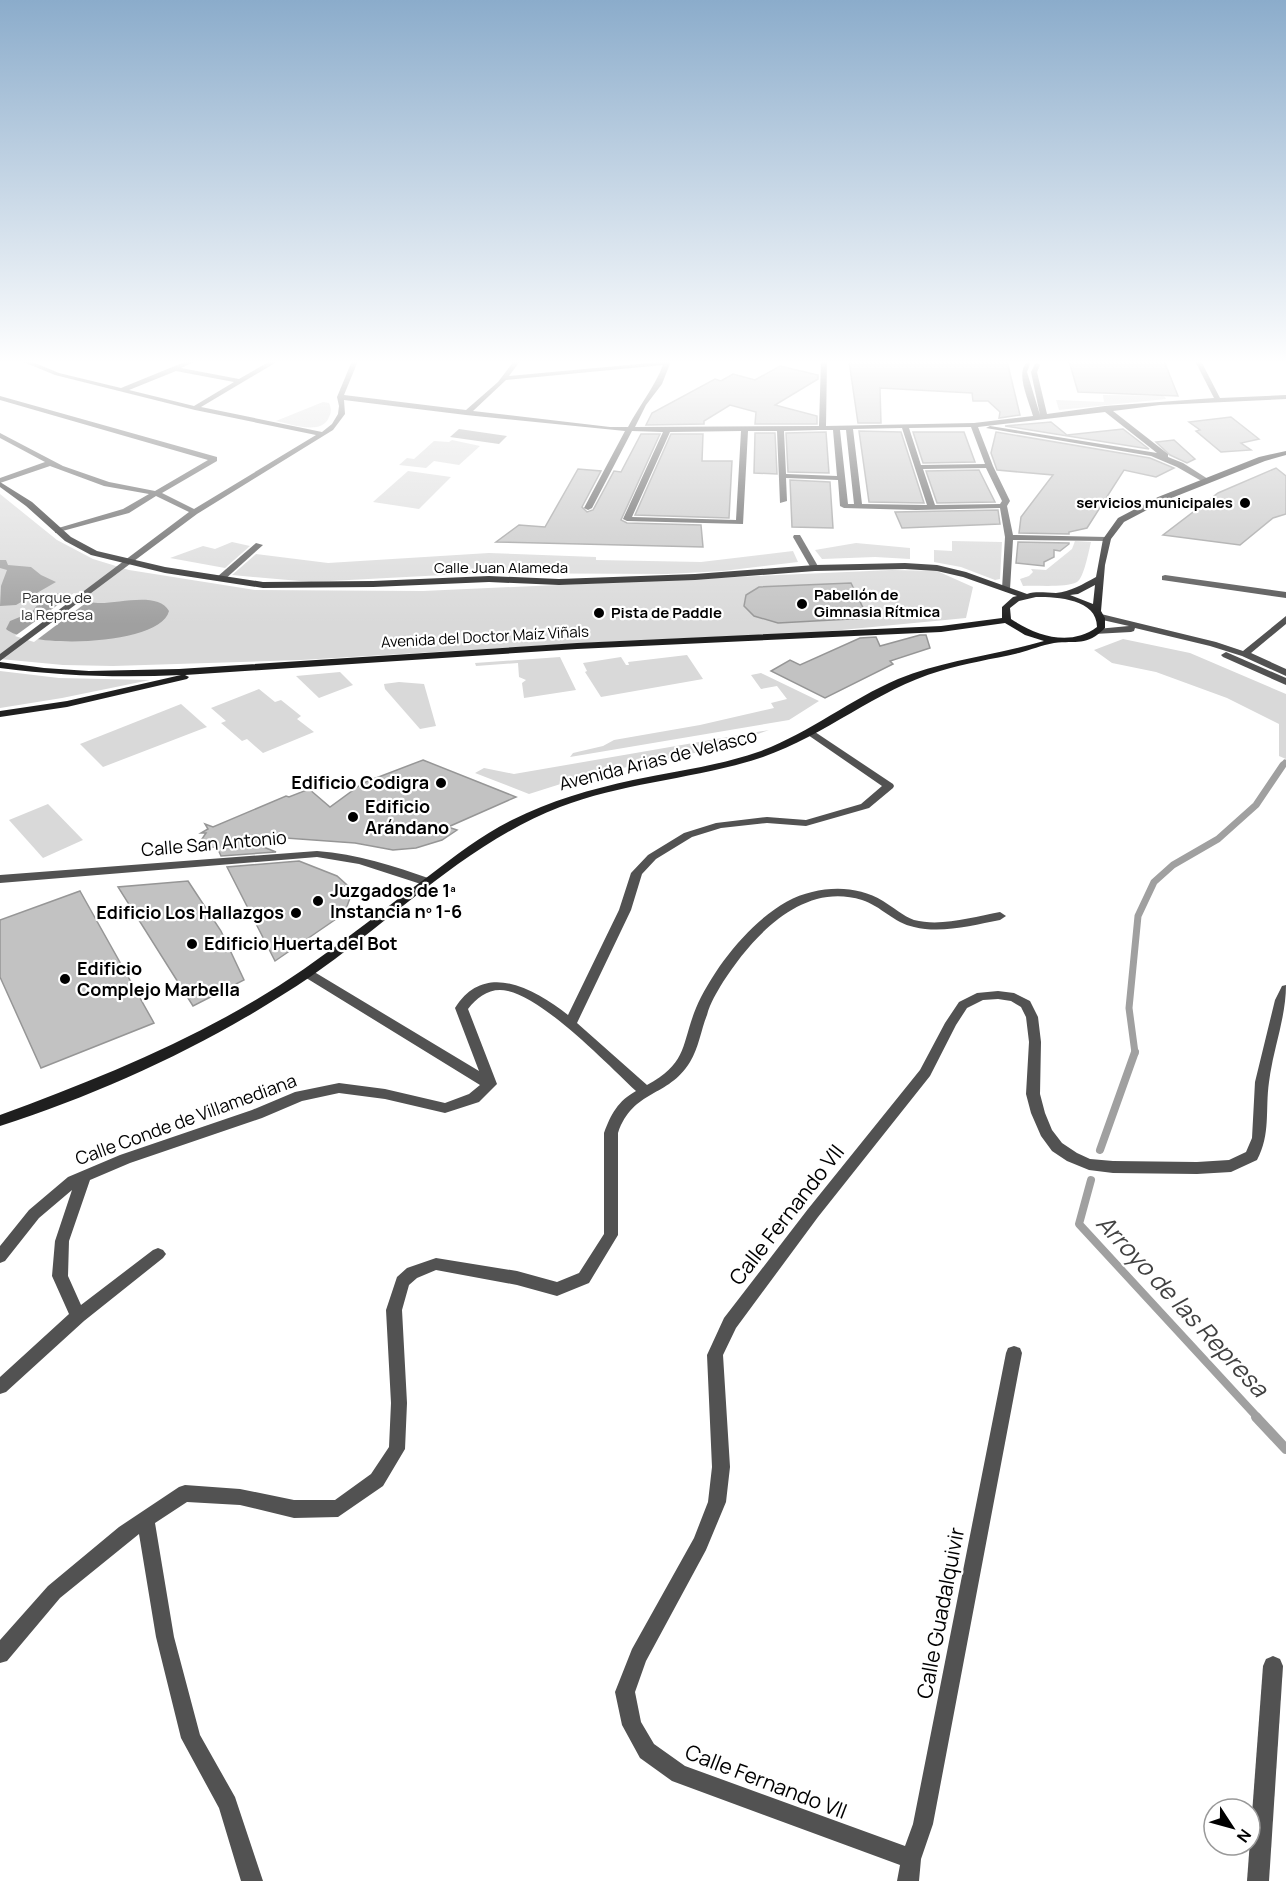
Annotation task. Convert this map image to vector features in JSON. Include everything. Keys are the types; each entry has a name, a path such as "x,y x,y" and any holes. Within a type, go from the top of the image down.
{"street":[{"path":"25,449 50,463 107,484 156,493 194,512"},
{"path":"58,531 126,511 214,459 178,449"},
{"path":"0,658 194,512 299,449"},
{"path":"588,508 619,449"},
{"path":"659,449 627,519 740,522 744,449"},
{"path":"781,449 783,501"},
{"path":"838,449 844,506 932,508 1003,506"},
{"path":"851,449 858,506"},
{"path":"912,449 932,508"},
{"path":"983,449 1006,501 1003,506 1009,537 1006,589"},
{"path":"1125,449 1171,460"},
{"path":"1157,449 1205,481"},
{"path":"1097,632 1101,627 1099,579 1107,539 1121,520 1135,511 1205,481 1262,459 1286,453"},
{"path":"0,482 50,463"},
{"path":"917,467 989,466"},
{"path":"783,476 841,478"},
{"name":"Calle Juan Alameda","path":"0,482 29,504 58,531 84,549 122,565 263,585 373,585 489,579 559,582 695,577 814,568 905,566 937,568 1025,596"},
{"path":"797,537 814,568"},
{"path":"1009,537 1107,539"},
{"path":"220,579 259,544"},
{"path":"1165,578 1286,595"},
{"path":"1099,579 1075,592 1025,596 1006,607 1007,620 1017,636 1033,635 1056,640 1080,639 1097,632 1148,630"},
{"path":"1058,595 1082,602 1099,614 1148,630 1192,638 1245,654 1283,677"},
{"path":"1217,652 1245,654 1286,619"},
{"name":"Avenida del Doctor Maíz Viñals","path":"0,665 94,673 211,671 269,664 941,629 1007,620"},
{"path":"1172,635 1283,677"},
{"name":"Avenida Arias de Velasco","path":"995,654 1017,636"},
{"name":"Avenida Arias de Velasco","path":"0,1121 104,1082 173,1051 243,1013 307,973 427,882 495,834 541,810 594,792 732,763 787,745 812,733 878,692 902,681 995,654 1028,649 1056,640"},
{"path":"0,714 68,704 211,671"},
{"path":"570,1024 626,910 637,873 652,857 688,835 720,825 767,820 806,823 865,806 889,786 812,733"},
{"name":"Calle San Antonio","path":"0,879 317,854 342,855 427,882"},
{"path":"0,1654 54,1592 125,1533 185,1493 240,1497 294,1509 338,1508 377,1480 397,1449 399,1402 394,1310 402,1282 412,1273 436,1264 517,1278 557,1288 584,1278 611,1235 611,1133 615,1117 624,1104 663,1084 674,1075 686,1059 705,1002 748,940 766,921 801,900 821,893 862,896 880,903 905,920 926,925 1000,916"},
{"path":"307,973 490,1084"},
{"path":"490,1084 485,1065 464,1022 461,1008 470,996 479,990 494,986 511,987 534,997 570,1024 646,1092"},
{"name":"Calle Fernando VII","path":"911,1859 679,1774 647,1751 632,1725 625,1692 639,1656 700,1544 717,1502 721,1467 715,1355 730,1323 813,1213 925,1074 951,1023 963,1005 981,996 998,995 1014,997 1026,1004 1032,1017 1035,1042 1033,1094 1046,1132 1057,1147 1089,1164 1197,1168 1231,1166 1252,1156 1259,1138 1263,1082 1281,1000 1286,989"},
{"name":"Calle Conde de Villamediana","path":"0,1257 34,1214 73,1182 125,1159 257,1114 300,1096 339,1088 385,1094 445,1108 474,1098 490,1084"},
{"path":"78,1316 60,1276 62,1241 84,1177"},
{"path":"0,1387 78,1316 158,1254"},
{"name":"Calle Guadalquivir","path":"908,1881 911,1859 923,1824 1014,1353"},
{"path":"146,1519 165,1637 191,1738 228,1804 252,1881"},
{"path":"1258,1881 1273,1666"}],"green space":[{"path":"425,449 477,449 459,465 434,461 426,468 399,465 407,458 414,459"},
{"path":"408,471 451,477 419,509 373,502"},
{"name":"Parque de la Represa","path":"0,494 57,540 93,559 129,570 255,590 423,591 892,570 937,571 973,587 966,618 810,633 619,641 301,660 113,666 63,665 0,659"},
{"path":"952,541 1002,542 1000,579 995,580 961,567 934,562 934,550 952,551"},
{"path":"1075,541 1091,542 1084,570 1077,582 1059,586 1023,586 1020,579 1029,576 1033,572 1031,569 1046,570 1072,549"},
{"path":"232,542 250,546 225,568 170,558 203,546 215,549"},
{"path":"856,543 910,548 910,559 875,557 822,559 815,550"},
{"path":"793,551 798,562 723,571 667,574 482,573 311,582 232,575 256,554 328,563 489,553 596,557 596,560 701,562"},
{"path":"1123,639 1190,653 1286,694 1286,759 1279,756 1279,724 1227,698 1156,672 1112,663 1094,650"},
{"path":"687,655 703,679 601,697 585,672 587,671 583,663 621,657 626,665 629,665 628,662"},
{"path":"560,657 576,690 524,698 522,683 526,680 519,677 518,663 476,666 475,663"},
{"path":"0,671 59,678 150,680 0,708"},
{"path":"340,672 353,685 319,698 296,676"},
{"path":"761,673 819,701 789,720 570,757 573,753 603,746 614,740 700,725 774,708 771,703 787,699 777,686 761,689 751,675"},
{"path":"399,682 424,684 436,726 420,729 385,689 384,684"},
{"path":"259,689 275,702 281,700 301,716 297,719 314,732 263,753 247,739 242,741 221,723 226,721 211,708"},
{"path":"181,704 207,727 103,767 80,744"},
{"path":"769,730 723,747 589,775 529,794 475,773 484,768 514,774"},
{"path":"48,804 83,840 43,858 9,820"}],"shaded area":[{"path":"0,560 6,560 8,565 31,567 56,582 16,605 0,606 1,586 7,570 0,568"},
{"path":"53,593 92,603 156,601 169,611 161,623 143,631 93,641 40,640 6,629 10,621 32,612 41,600"}],"pier":[{"path":"74,593 91,599 34,642 15,636"}],"building":[{"path":"633,449 653,449 621,520 627,523 701,525 703,547 496,542 519,525 545,527 578,469 601,471 582,507 587,512 593,510 614,471 621,472"},
{"path":"664,449 702,449 702,461 732,461 729,518 635,515"},
{"path":"755,449 776,449 777,474 754,473"},
{"path":"787,449 827,449 829,473 788,472"},
{"path":"862,449 906,449 924,503 869,502"},
{"path":"918,449 970,449 975,462 923,463"},
{"path":"992,449 1095,449 1150,458 1174,468 1156,477 1124,470 1087,528 1069,532 1069,534 1019,533 1021,517 1053,475 997,470 991,453"},
{"path":"1163,449 1184,449 1195,459 1187,463 1170,455"},
{"path":"1217,449 1251,450 1221,452"},
{"name":"servicios municipales","path":"1276,468 1286,476 1286,514 1273,518 1240,545 1163,535 1218,493"},
{"path":"979,470 995,502 937,503 926,471"},
{"path":"790,480 830,482 833,528 792,527"},
{"path":"998,510 1000,524 902,528 895,512"},
{"path":"1018,542 1069,544 1060,551 1054,550 1054,557 1044,562 1044,566 1016,563"},
{"name":"Pabellón de Gimnasia Rítmica","path":"851,583 868,618 778,623 754,616 744,606 746,595 759,587"},
{"path":"926,635 930,648 890,661 893,664 825,698 771,671 790,660 800,665 860,638 876,637 880,646"},
{"path":"423,760 516,797 448,827 457,830 442,840 416,848 393,850 355,843 258,836 258,844 256,844 276,852 221,856 217,847 196,848 206,833 201,833 208,829 205,824 213,827 286,796 289,797 309,789 330,807 363,783"},
{"name":"Edificio Los Hallazgos","path":"299,861 337,876 347,885 350,898 346,909 339,917 275,961 227,867"},
{"name":"Edificio Huerta del Bot","path":"188,881 221,931 244,980 193,1006 118,887"},
{"name":"Edificio Complejo Marbella","path":"80,891 154,1023 41,1068 0,977 0,920"}],"waterway":[{"name":"Arroyo de las Represa","path":"1282,766 1285,762"},
{"name":"Arroyo de las Represa","path":"1135,1052 1129,1008 1138,916 1154,882 1173,865 1218,839 1256,805 1283,765"},
{"name":"Arroyo de las Represa","path":"1100,1150 1135,1052"},
{"name":"Arroyo de las Represa","path":"1091,1180 1079,1224 1258,1418"},
{"name":"Arroyo de las Represa","path":"1256,1417 1286,1449"}],"place":[{"name":"servicios municipales","path":"1245,503"},
{"name":"Pabellón de Gimnasia Rítmica","path":"802,604"},
{"name":"Pista de Paddle","path":"599,613"},
{"name":"Edificio Codigra","path":"441,783"},
{"name":"Edificio Arándano","path":"353,817"},
{"name":"Juzgados de 1ª Instancia nº 1-6","path":"318,901"},
{"name":"Edificio Los Hallazgos","path":"296,913"},
{"name":"Edificio Huerta del Bot","path":"192,944"},
{"name":"Edificio Complejo Marbella","path":"65,979"}]}
